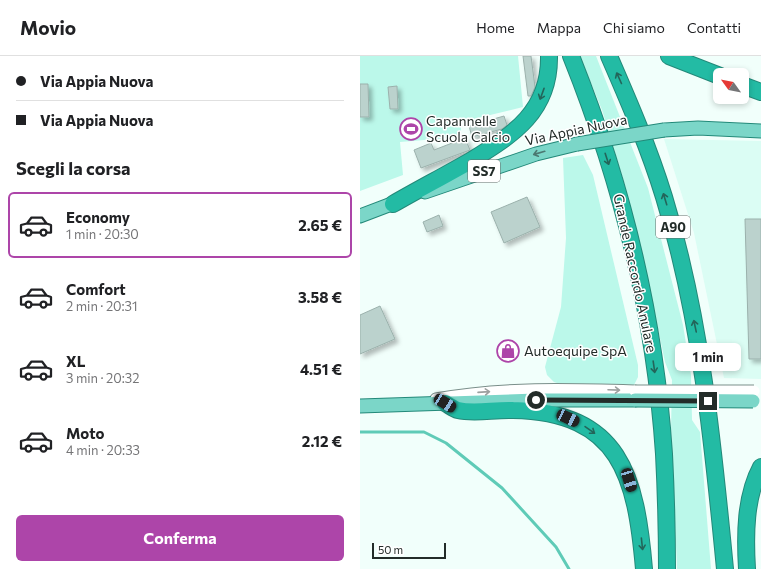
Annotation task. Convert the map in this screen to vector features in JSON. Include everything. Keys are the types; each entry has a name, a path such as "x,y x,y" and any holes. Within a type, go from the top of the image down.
{"highway":[{"path":"392,204 464,165 501,142 522,126 535,109 542,96 549,67 549,56"},
{"name":"Grande Raccordo Anulare","path":"571,56 598,131 620,201 645,308 657,388 664,453 667,569"},
{"name":"A90","path":"609,56 652,160 664,196 681,262 699,345 708,406 725,569"},
{"path":"669,56 713,73"},
{"path":"749,87 761,92"},
{"path":"445,403 457,410 512,410 556,414 576,422 600,438 617,456 629,480 638,509 644,569"},
{"path":"747,569 746,539 749,500 754,482 761,467"}],"main road":[{"name":"Via Appia Nuova","path":"360,216 522,158 577,144 664,130 698,128 761,131"},
{"path":"360,406 635,396 758,396"}],"street":[{"path":"404,404 467,394 539,389 635,396"}],"shaded area":[{"path":"664,139 761,141 761,379 724,378 694,233"}],"green space":[{"name":"Capannelle Scuola Calcio","path":"360,56 518,56 523,107 461,122 461,137 400,142 403,175 360,191"},
{"path":"580,56 596,56 648,188 683,325 691,375 692,420 700,432 711,569 677,569 671,429 672,380 665,362 625,185 602,110"},
{"path":"583,155 593,175 638,365 638,377 634,385 618,388 602,384 563,385 554,382 547,375 545,367 561,307 566,238 563,158"}],"building":[{"path":"523,56 531,56 535,87 531,96 528,96"},
{"path":"360,84 368,84 369,117 360,117"},
{"path":"397,86 398,109 390,109 388,87"},
{"path":"504,116 507,125 502,129 472,137 469,126"},
{"path":"465,138 470,150 421,168 414,150 431,143 434,150"},
{"path":"527,197 540,227 504,243 491,212"},
{"path":"439,215 443,226 427,232 423,222"},
{"path":"745,219 761,219 761,359 749,359"},
{"path":"380,306 395,339 360,354 360,315"}],"waterway":[{"path":"360,432 424,432 446,443 502,488 556,547 569,569"}],"place":[{"name":"Capannelle Scuola Calcio","path":"411,129"},
{"name":"Autoequipe SpA","path":"508,351"}],"route":[{"path":"536,400 708,401"}]}
